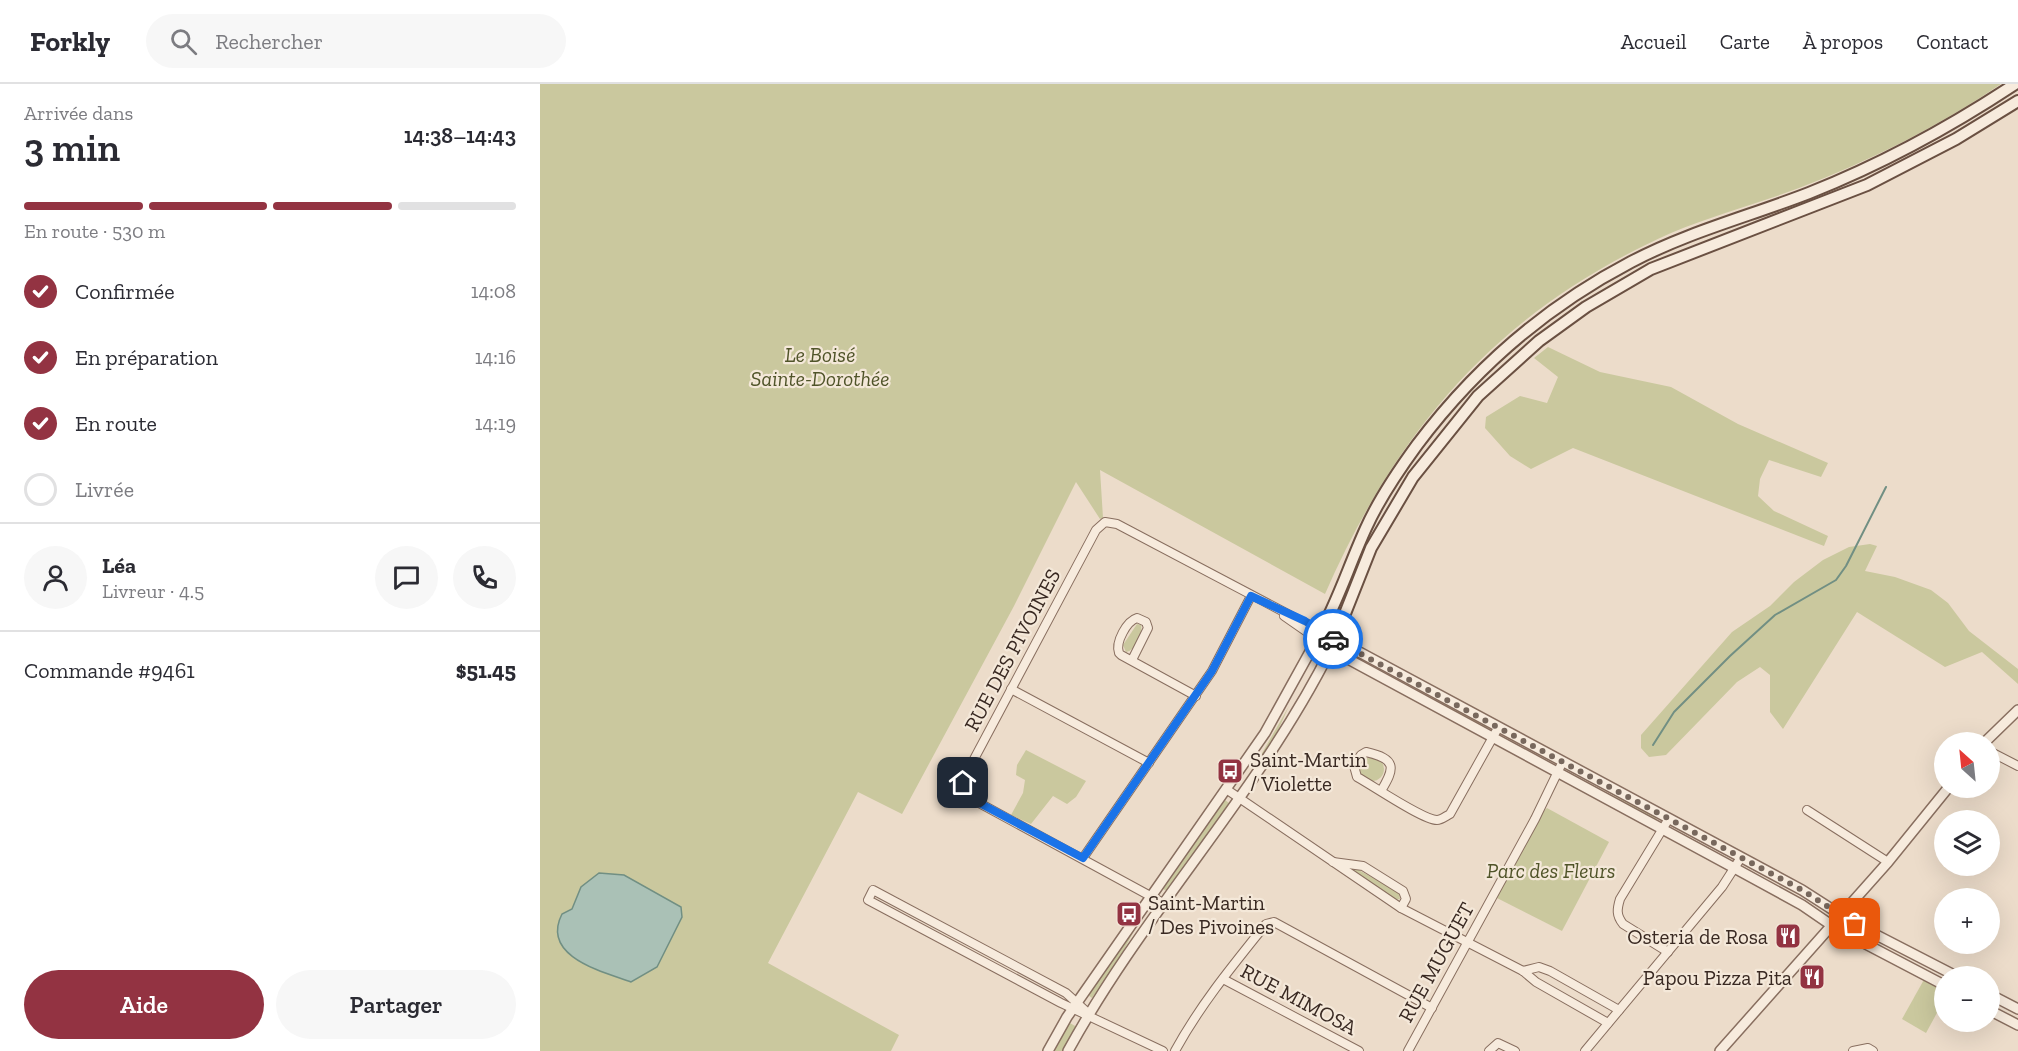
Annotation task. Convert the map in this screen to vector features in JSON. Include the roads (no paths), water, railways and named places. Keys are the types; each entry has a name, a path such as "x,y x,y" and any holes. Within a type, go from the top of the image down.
{"main road":[{"path":"1320,636 1367,525 1412,452 1466,386 1530,328 1573,296 1641,257 1693,234 1797,197 1860,171 1948,126 2015,84"},
{"path":"1333,645 1371,548 1413,477 1478,396 1539,340 1586,307 1643,273 1694,250 1803,212 1867,185 1956,139 2018,101"}],"street":[{"name":"RUE DES PIVOINES","path":"1165,904 970,798 964,790 964,778 1096,530 1105,522 1117,524 1270,607 1305,621 1320,636"},
{"path":"1083,858 1196,696 1230,639 1251,596"},
{"path":"1132,660 1148,628 1146,622 1137,618 1130,623 1118,645 1119,653 1196,696"},
{"path":"1048,1051 1075,1005 1283,704 1320,636 1559,767 1668,820 1810,895 1899,947 1938,966"},
{"path":"1068,1051 1089,1014 1289,726 1333,645"},
{"path":"1011,689 1149,763"},
{"path":"1995,732 2018,710"},
{"path":"1381,791 1392,771 1392,766 1389,762 1366,752 1361,755 1354,766 1358,777 1381,791 1428,818 1442,819 1450,814 1496,733"},
{"path":"2000,757 2018,766"},
{"path":"1559,767 1832,925 1934,979"},
{"name":"RUE MUGUET","path":"1408,1051 1535,819 1559,767"},
{"path":"1226,789 1401,909 1523,971 1536,982 1608,1023"},
{"path":"1720,1051 1888,862 1940,798"},
{"path":"1807,810 1888,862"},
{"path":"1668,820 1620,899 1617,910 1618,918 1623,924 1668,952"},
{"path":"1585,1051 1668,952 1740,859"},
{"path":"1333,862 1363,866 1403,891 1406,899 1401,909"},
{"path":"1075,1005 1066,993 873,890 868,900 1163,1051"},
{"path":"1175,1051 1192,1020 1222,979 1266,924 1274,922 1432,1008"},
{"path":"1892,958 1899,947"},
{"path":"1915,969 1922,957"},
{"path":"1523,971 1539,967 1550,971 1619,1010"},
{"name":"RUE MIMOSA","path":"1222,979 1359,1051"},
{"path":"2000,1000 2018,1009"},
{"path":"2000,1016 2018,1025"},
{"path":"1489,1051 1498,1043 1515,1051"},
{"path":"1853,1051 1868,1048 1873,1051"}],"waterway":[{"path":"1653,745 1674,712 1775,615 1836,580 1846,566 1886,487"}],"place":[{"name":"Saint-Martin / Violette","path":"1230,771"},
{"name":"Saint-Martin / Des Pivoines","path":"1129,914"},
{"name":"Osteria de Rosa","path":"1788,936"},
{"name":"Papou Pizza Pita","path":"1812,977"}],"park label":[{"name":"Le Boisé Sainte-Dorothée","path":"820,366"},
{"name":"Parc des Fleurs","path":"1551,870"}]}
